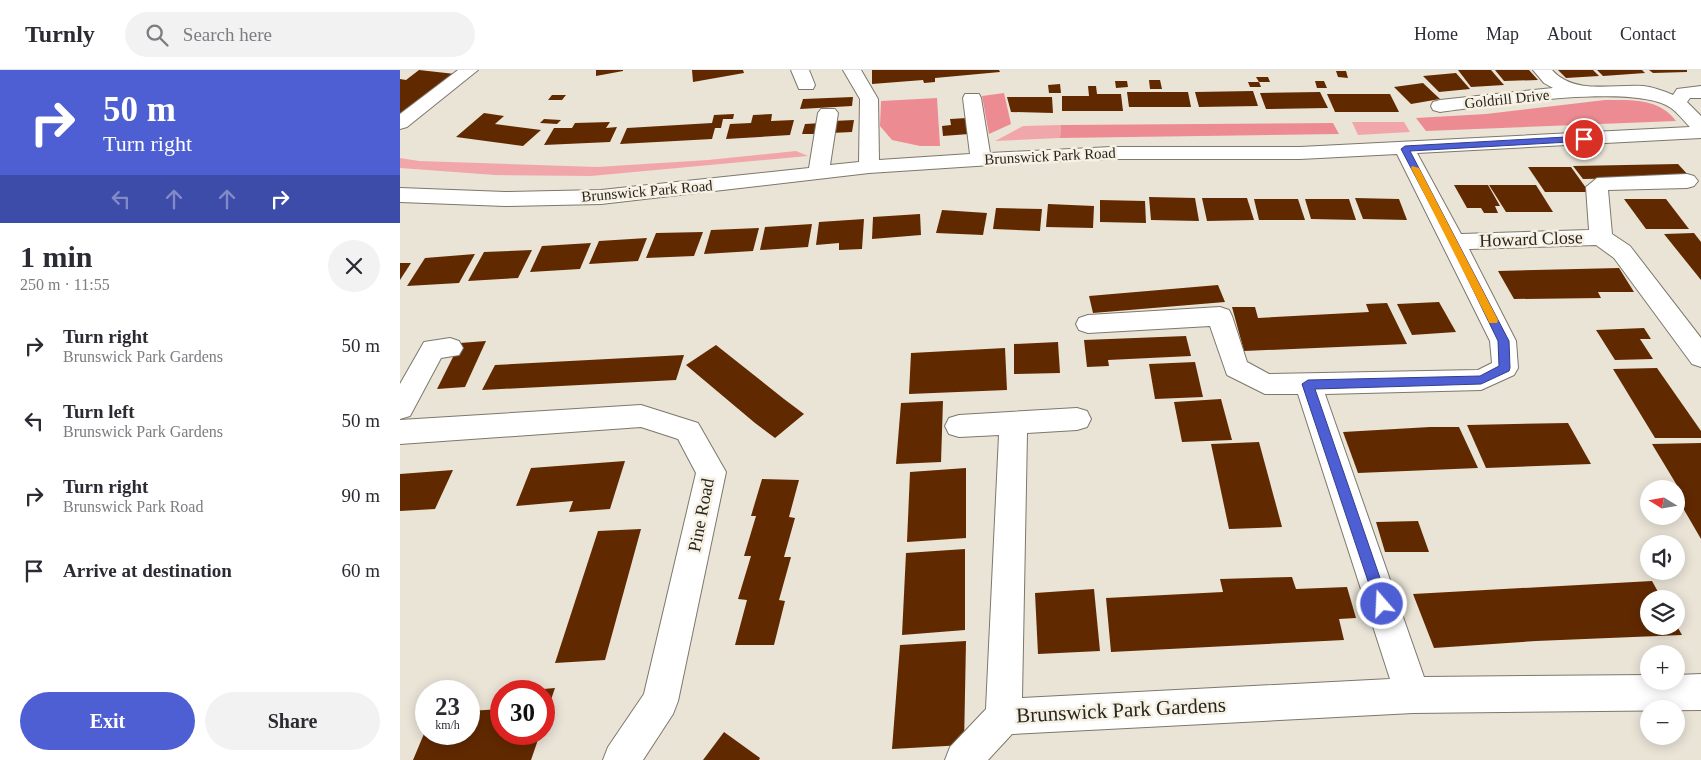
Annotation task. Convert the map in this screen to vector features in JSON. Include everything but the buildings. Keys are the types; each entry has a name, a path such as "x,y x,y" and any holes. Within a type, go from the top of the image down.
{"street":[{"path":"400,122 469,70"},
{"path":"852,70 869,99 869,167"},
{"name":"Goldrill Drive","path":"1542,70 1550,79 1573,91"},
{"name":"Goldrill Drive","path":"1440,106 1573,91 1644,92 1677,103 1701,127"},
{"path":"1677,103 1684,93 1701,92"},
{"path":"972,98 981,159"},
{"path":"819,173 827,113"},
{"name":"Brunswick Park Road","path":"402,197 505,199 601,197 732,184 869,167 981,159 1112,153 1300,153 1701,132"},
{"path":"1088,324 1220,316 1236,368 1265,384 1481,380 1505,368 1503,341 1405,149"},
{"path":"1601,238 1596,187 1604,183 1687,181"},
{"name":"Howard Close","path":"1454,242 1601,238 1622,252 1701,357"},
{"path":"400,408 433,349 450,348"},
{"path":"1308,384 1413,695"},
{"name":"Pine Road","path":"400,432 641,416 688,431 711,472 660,701 621,760"},
{"path":"959,426 1077,419"},
{"name":"Brunswick Park Gardens","path":"1012,422 1004,717 1413,695 1700,692"},
{"path":"963,760 1004,717"}],"shaded area":[{"path":"1004,93 1011,124 989,134 982,96"},
{"path":"937,98 940,146 920,146 892,140 880,126 881,101"},
{"path":"1605,100 1653,104 1669,113 1676,121 1426,131 1416,118 1486,114"},
{"path":"1352,122 1404,122 1410,132 1358,135"},
{"path":"1333,123 1339,134 1060,138 1061,125"},
{"path":"1061,125 1060,138 995,141 1023,126"},
{"path":"796,151 808,156 591,176 495,175 400,168 400,158 419,161 597,167 708,160"}],"slow traffic":[{"path":"1415,168 1493,320"}],"route":[{"path":"1382,604 1308,384 1481,380 1505,368 1503,341 1405,149 1584,139"}]}
